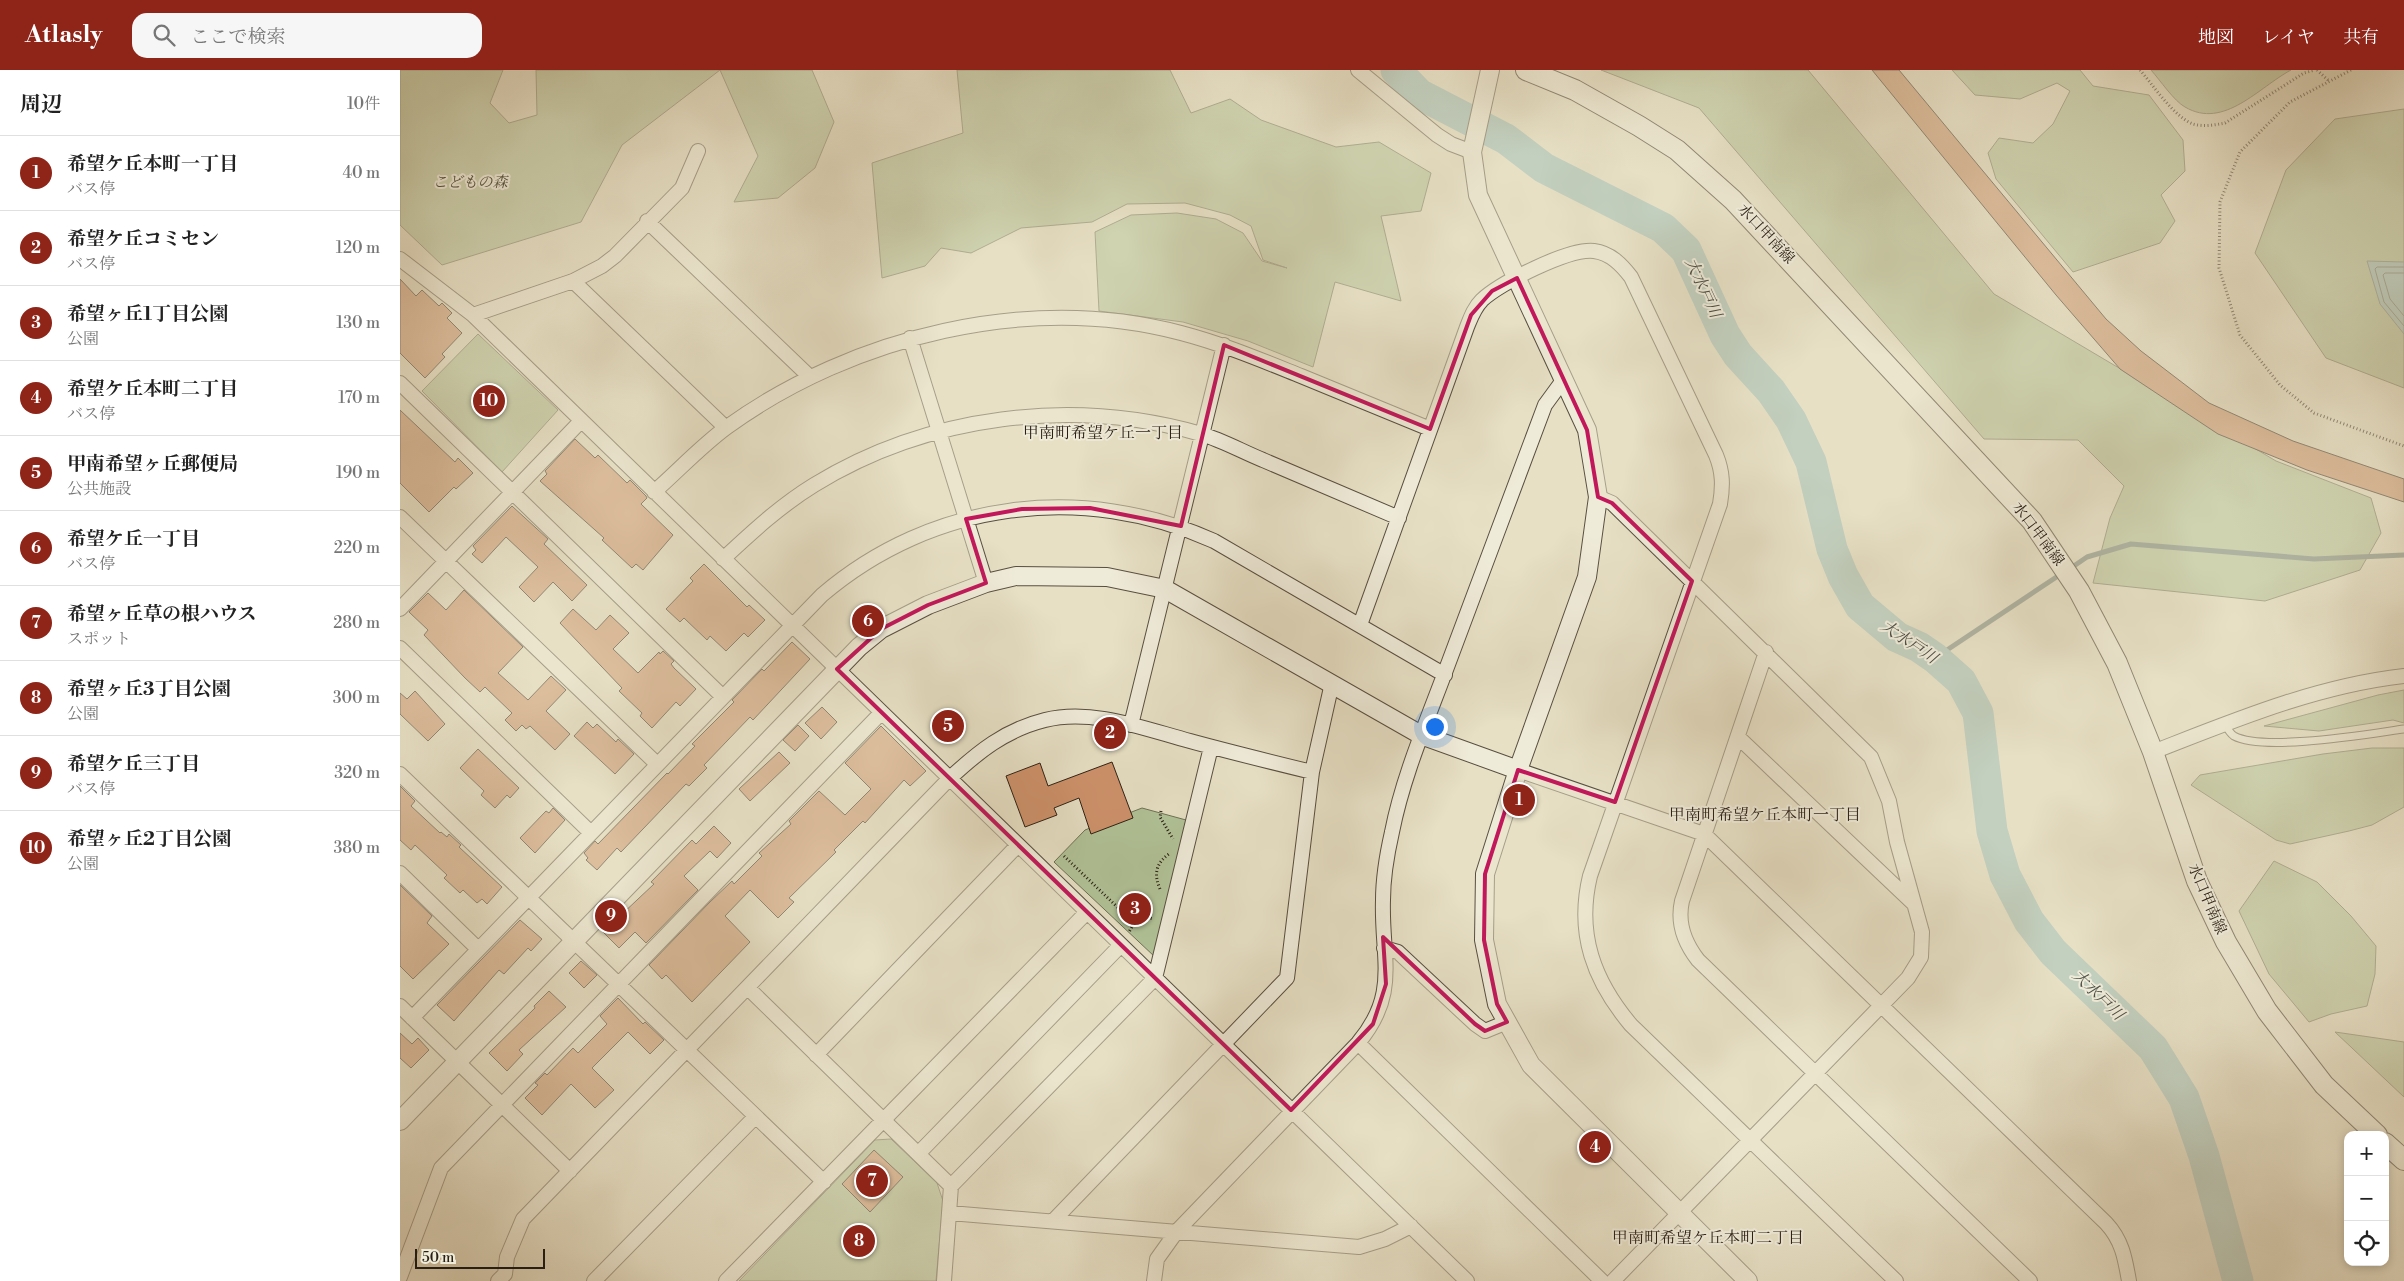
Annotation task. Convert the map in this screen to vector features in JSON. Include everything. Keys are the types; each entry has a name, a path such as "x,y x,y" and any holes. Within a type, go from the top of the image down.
{"main road":[{"name":"水口甲南線","path":"1526,70 1575,90 1677,150 1733,200 2032,521 2079,591 2117,663 2153,752 2197,881 2226,942 2267,1011 2324,1085 2373,1131"},
{"path":"2389,1147 2404,1160"}],"street":[{"path":"1358,70 1437,135 1451,144 1472,146"},
{"path":"1490,70 1472,146 1478,195 1587,430 1598,497 1587,577 1518,770 1485,874 1484,940 1497,1004 1530,1065 1748,1281"},
{"path":"473,315 573,281 602,266 615,256 682,188 698,151"},
{"path":"647,222 810,377"},
{"path":"1360,625 1471,315 1492,291 1565,255 1586,251 1599,252 1614,259 1630,277 1716,455 1721,470 1723,486 1720,504 1590,876 1586,900 1588,946 1599,978 1616,1007 1631,1025 1896,1281"},
{"path":"400,259 473,315 580,422 792,625 1017,846 1467,1281"},
{"path":"573,281 726,428"},
{"path":"654,492 726,428 810,377 849,360 910,338 998,322 1064,318 1141,325 1179,332 1224,345 1430,429"},
{"path":"910,338 986,583"},
{"path":"1131,725 1224,345"},
{"path":"1154,1281 1157,1259 1177,1231 1291,1110 1358,1043 1373,1024 1382,1006 1387,972 1384,948 1383,899 1388,853 1397,810 1421,735 1544,405 1564,379"},
{"path":"400,383 722,696"},
{"path":"723,559 759,525 814,485 870,456 938,432 982,422 1085,415 1147,422 1202,434 1399,518"},
{"path":"400,609 580,422"},
{"path":"1598,497 1612,503 1871,757 1889,801 1922,932 1921,957 1908,978 1613,1281"},
{"path":"412,1018 722,696 822,596 854,571 909,540 966,519 1022,509 1090,508 1117,511 1181,526 1214,541 1445,674"},
{"path":"400,516 657,764"},
{"path":"400,1121 837,669 881,629 928,605 986,583 1016,576 1084,575 1107,577 1165,589 1421,735 1704,834 2110,1227 2124,1251 2129,1281"},
{"path":"400,648 590,833"},
{"path":"1766,652 1680,910 1682,929 1688,946 1698,960 1816,1072 2030,1281"},
{"path":"2153,752 2277,704 2368,680 2404,676"},
{"path":"1053,1221 1224,1045 1286,978 1312,772 1332,683"},
{"path":"400,1277 442,1168 881,713"},
{"path":"505,1279 507,1257 523,1219 949,779 992,742 1018,728 1046,719 1080,717 1131,725 1312,772"},
{"path":"1738,737 1914,904"},
{"path":"944,1281 951,1186 1155,978 1211,746"},
{"path":"400,774 824,1182"},
{"path":"816,1055 1017,846"},
{"path":"400,873 478,949"},
{"path":"726,1281 1086,912"},
{"path":"918,1154 1121,945"},
{"path":"1384,948 1398,952 1475,1024 1485,1031 1507,1022"},
{"path":"748,988 951,1186"},
{"path":"400,1006 570,1170"},
{"path":"1358,1043 1602,1281"},
{"path":"594,1281 755,1117"},
{"path":"950,1213 1359,1246 1385,1239 1411,1226"}],"lane":[{"path":"2225,724 2233,736 2255,742 2277,743 2404,729"}],"path":[{"path":"2140,70 2181,116 2193,124 2210,126 2225,123 2304,73 2316,70 2330,81"},
{"path":"2351,70 2290,102 2240,152 2220,202 2218,268 2240,335 2280,385 2314,413 2404,446"},
{"path":"1161,811 1160,817 1165,828 1178,842"},
{"path":"1162,894 1155,877 1156,871 1165,857 1172,852"},
{"path":"1064,856 1134,923"},
{"path":"1121,945 1134,923 1149,918 1168,923"}],"highlighted area":[{"path":"1517,278 1587,430 1598,497 1612,503 1692,581 1615,802 1518,770 1485,874 1484,940 1497,1004 1507,1022 1485,1031 1475,1024 1383,937 1386,984 1373,1024 1291,1110 837,669 881,629 928,605 986,583 966,519 1022,509 1090,508 1181,526 1224,345 1430,429 1471,315 1492,291"}],"green space":[{"name":"こどもの森","path":"400,70 503,70 490,103 509,123 537,115 536,70 720,70 622,145 581,222 442,265 400,225"},
{"path":"720,70 812,70 834,122 815,168 778,198 734,202 758,156"},
{"path":"957,70 1170,70 1191,113 1230,99 1261,120 1336,147 1379,142 1431,173 1421,211 1381,216 1401,301 1335,282 1313,367 1248,341 1183,322 1099,311 1095,232 1131,215 1177,213 1216,219 1243,233 1262,261 1287,268 1263,260 1251,226 1230,215 1185,203 1127,204 1092,222 1021,228 971,253 941,248 925,266 882,278 872,163 963,133"},
{"path":"1601,70 1808,70 1994,294 2276,461 2371,498 2381,533 2360,570 2265,601 2093,583 2110,518 2124,486 2078,440 1984,439 1699,108"},
{"path":"1952,70 2080,70 2093,86 2149,95 2183,140 2185,171 2161,195 2175,221 2160,243 2073,272 1996,179 1988,153 1999,138 2033,143 2053,124 2070,91 2057,83 2020,99 1975,95"},
{"path":"2151,70 2291,70 2241,104 2214,113 2199,113 2181,104"},
{"path":"2404,109 2404,388 2326,358 2255,253 2286,170 2335,119"},
{"path":"478,334 558,410 502,472 422,391"},
{"path":"2404,690 2404,723 2393,720 2319,731 2264,726 2378,695"},
{"path":"2372,748 2404,748 2404,807 2372,825 2290,844 2276,840 2191,785 2200,775 2323,754"},
{"path":"1142,808 1186,820 1155,957 1054,862 1085,830"},
{"path":"2274,861 2317,882 2351,916 2376,946 2375,974 2367,1006 2331,1014 2309,1022 2269,974 2239,911"},
{"path":"2335,1032 2404,1042 2404,1097"},
{"path":"891,1139 937,1183 943,1201 936,1281 739,1281 875,1140"}],"water":[{"path":"2367,261 2404,262 2404,334 2380,304"}],"building":[{"path":"1872,70 1899,70 2106,319 2141,351 2209,403 2293,441 2404,479 2404,502 2307,470 2218,434 2120,369 2056,295"},
{"path":"400,279 416,296 422,290 439,306 442,303 452,313 447,318 462,333 442,354 445,357 425,378 400,353"},
{"path":"400,410 455,462 458,458 473,473 456,489 454,487 429,512 400,483"},
{"path":"575,439 595,458 598,455 627,483 630,480 647,498 641,504 673,535 643,570 636,564 632,568 602,540 604,538 540,481 547,474 545,471"},
{"path":"512,506 548,539 544,544 587,585 572,601 553,582 534,602 519,587 538,567 506,537 482,563 472,554 476,550 473,546"},
{"path":"704,564 747,607 749,605 765,620 748,637 744,633 726,651 710,636 707,640 684,618 680,622 666,609 693,581 690,578"},
{"path":"464,590 523,647 498,673 528,700 551,676 566,690 546,711 570,734 555,750 530,726 526,729 522,725 516,731 505,720 512,713 485,687 480,692 465,678 424,635 428,630 409,612 428,593 446,610"},
{"path":"573,609 596,630 610,615 629,633 613,649 638,673 659,652 660,654 663,651 674,661 671,664 674,668 696,689 680,706 676,702 652,728 640,716 642,713 619,691 622,688 560,623"},
{"path":"792,642 810,659 753,720 750,717 704,765 707,768 689,786 686,784 621,852 617,848 597,870 586,860 588,858 584,853 595,841 598,844 668,774 695,746 692,744 734,702 732,700"},
{"path":"415,691 445,724 428,741 400,714 400,693 407,699"},
{"path":"822,707 837,722 821,739 805,723"},
{"path":"587,722 593,728 597,724 616,742 618,739 634,754 615,774 574,736"},
{"path":"798,725 809,736 795,751 783,740"},
{"path":"881,726 926,771 910,786 904,780 865,823 863,821 834,850 836,852 789,898 794,902 778,918 750,890 725,916 750,942 692,1002 666,975 662,979 649,965 710,902 732,881 734,884 762,856 759,853 791,824 789,821 819,791 845,815 871,789 845,763"},
{"path":"478,749 519,788 510,798 507,795 495,808 481,795 484,791 460,768"},
{"path":"779,752 790,763 750,801 739,789"},
{"path":"1112,762 1133,818 1091,834 1079,798 1054,808 1057,815 1025,827 1006,776 1040,763 1048,786"},
{"path":"400,786 415,801 411,806 440,833 447,837 449,834 461,845 459,847 502,887 487,904 482,899 477,903 463,890 460,893 444,878 447,875 415,845 411,850 400,840"},
{"path":"553,808 565,820 535,853 520,838 546,811 549,813"},
{"path":"714,826 731,843 717,858 710,851 684,876 698,890 646,943 635,932 619,948 603,932 654,884 651,882 692,840 696,844"},
{"path":"400,885 432,916 427,923 449,944 413,979 400,966"},
{"path":"520,920 542,939 531,951 528,948 504,974 499,970 454,1021 437,1005"},
{"path":"581,961 597,975 584,988 569,973"},
{"path":"549,991 566,1007 519,1050 523,1054 507,1071 489,1053 535,1008 534,1006"},
{"path":"618,998 643,1024 645,1022 664,1040 650,1054 628,1032 592,1068 614,1090 595,1108 571,1084 542,1115 525,1098 538,1085 535,1083 545,1073 547,1075 573,1048 578,1053 607,1024 600,1016"},
{"path":"400,1033 412,1044 418,1038 429,1050 411,1068 400,1058"},
{"path":"874,1150 903,1177 870,1212 842,1184"}],"waterway":[{"name":"大水戸川","path":"1396,70 1419,94 1506,139 1544,168 1663,228 1686,250 1725,335 1738,355 1771,391 1791,420 1811,462 1832,549 1843,576 1860,606 1897,637 1919,647 1935,658 1961,681 1978,713 1992,831 2005,875 2029,921 2053,952 2153,1048 2184,1098 2204,1156 2238,1281"},
{"path":"2068,570 2087,557 2131,544 2314,559 2404,555"},
{"path":"1935,658 2061,574"}],"place":[{"name":"希望ヶ丘2丁目公園","path":"489,401"},
{"name":"希望ケ丘一丁目","path":"868,621"},
{"name":"甲南希望ヶ丘郵便局","path":"948,726"},
{"name":"希望ケ丘コミセン","path":"1110,733"},
{"name":"希望ケ丘本町一丁目","path":"1519,800"},
{"name":"希望ヶ丘1丁目公園","path":"1135,909"},
{"name":"希望ケ丘三丁目","path":"611,916"},
{"name":"希望ケ丘本町二丁目","path":"1595,1147"},
{"name":"希望ヶ丘草の根ハウス","path":"872,1181"},
{"name":"希望ヶ丘3丁目公園","path":"859,1241"}],"district":[{"name":"甲南町希望ケ丘一丁目","path":"1103,433"},
{"name":"甲南町希望ケ丘本町一丁目","path":"1765,815"},
{"name":"甲南町希望ケ丘本町二丁目","path":"1708,1238"}]}
